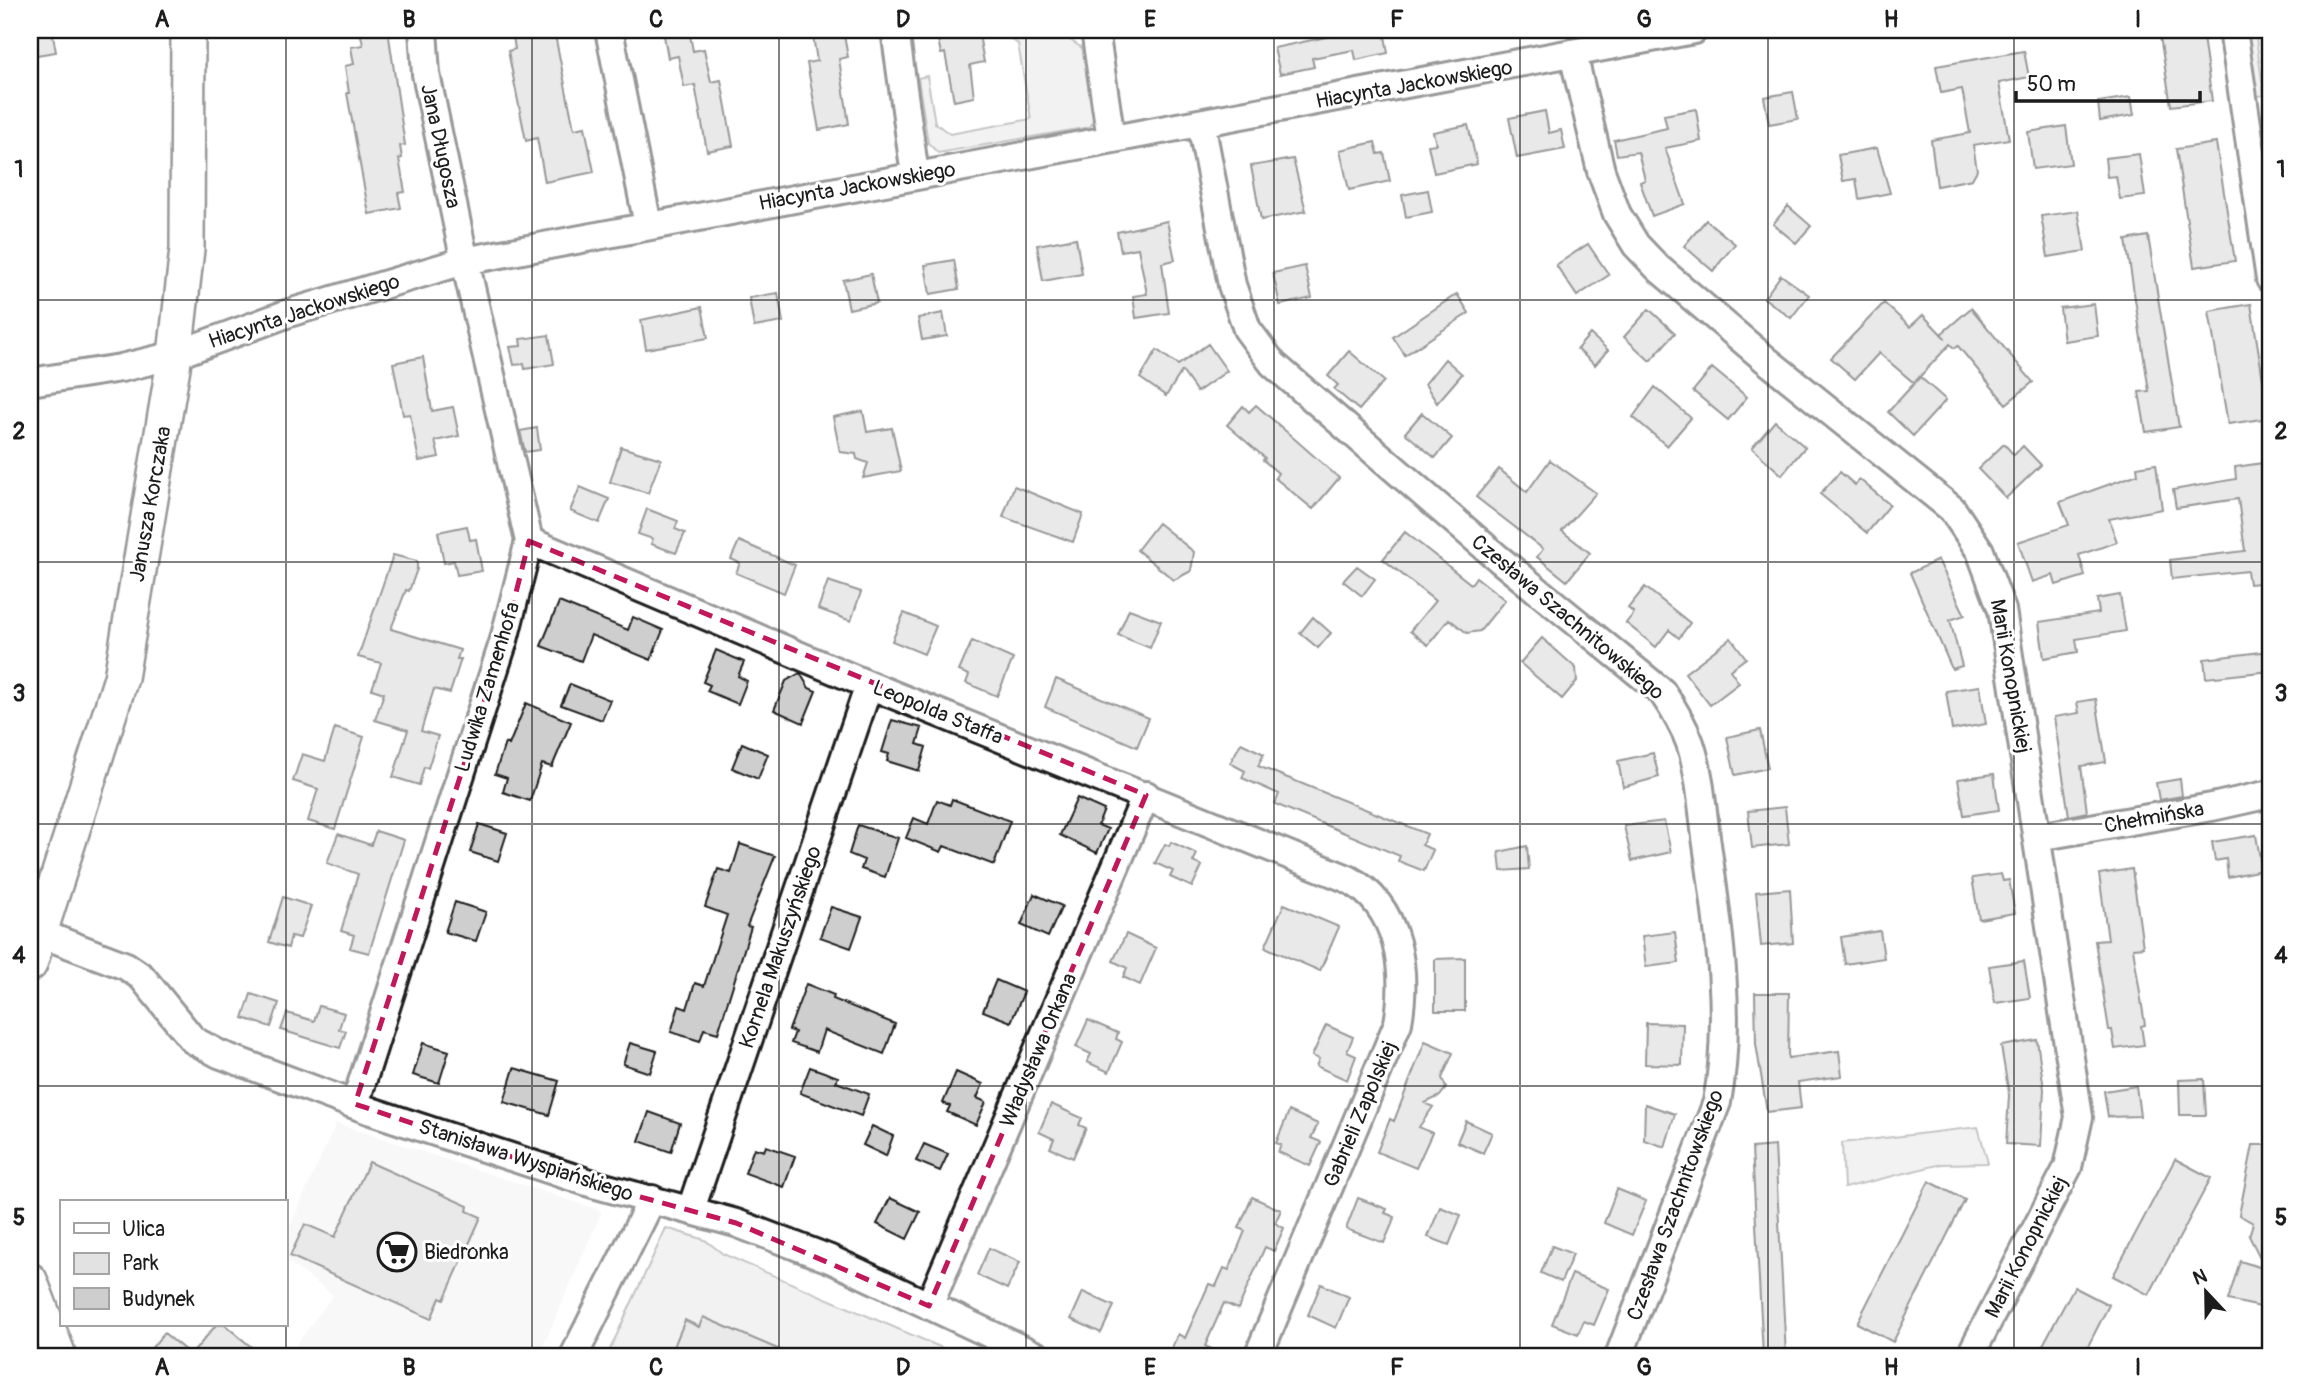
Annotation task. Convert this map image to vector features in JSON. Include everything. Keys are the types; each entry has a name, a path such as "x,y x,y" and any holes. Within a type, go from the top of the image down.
{"street":[{"name":"Janusza Korczaka","path":"34,949 121,678 175,355 187,249 190,196 188,30"},
{"name":"Jana Długosza","path":"424,30 426,74 464,261"},
{"path":"609,30 648,225"},
{"path":"895,30 915,176"},
{"path":"1095,30 1111,139"},
{"name":"Hiacynta Jackowskiego","path":"30,382 121,369 175,355 289,313 464,261 1694,30"},
{"path":"2232,30 2270,279"},
{"name":"Marii Konopnickiej","path":"1573,54 1601,171 1617,214 1636,245 1658,268 1765,359 1952,509 1980,551 2002,610 2076,1089 2076,1141 2068,1167 1970,1356"},
{"name":"Czesława Szachnitowskiego","path":"1201,123 1232,285 1247,328 1273,364 1499,559 1661,692 1678,716 1690,743 1697,771 1713,887 1725,1036 1723,1072 1717,1102 1619,1356"},
{"name":"Ludwika Zamenhofa","path":"355,1104 504,640 529,541 464,261"},
{"name":"Leopolda Staffa","path":"529,541 869,685 1349,879"},
{"name":"Kornela Makuszyńskiego","path":"691,1209 869,685"},
{"name":"Chełmińska","path":"2038,836 2212,807 2270,794"},
{"name":"Władysława Orkana","path":"929,1306 1146,795"},
{"name":"Gabrieli Zapolskiej","path":"1258,1356 1398,1023 1404,991 1402,964 1393,936 1376,900 1349,879"},
{"name":"Stanisława Wyspiańskiego","path":"34,949 127,966 142,977 193,1040 219,1054 355,1104 593,1184 691,1209 830,1259 1037,1356"},
{"path":"574,1356 652,1199"},
{"path":"30,1280 59,1356"}],"highlighted area":[{"path":"529,541 1146,795 929,1306 736,1223 593,1184 355,1104 504,640"}],"shaded area":[{"path":"336,1123 602,1211 539,1356 306,1356 295,1346 333,1295 287,1261 287,1233"}],"green space":[{"path":"996,30 1055,30 1085,50 1094,100 1090,127 938,153 928,143 918,78 927,76 935,123 950,134 1031,119 1018,44"},
{"path":"2244,30 2255,30 2264,95 2254,97"},
{"path":"1978,1127 1988,1163 1942,1164 1844,1188 1842,1143"},
{"path":"666,1228 705,1240 723,1254 961,1356 607,1356"}],"building":[{"path":"30,30 52,30 56,52 30,56"},
{"path":"360,30 388,30 405,145 400,146 402,158 399,159 405,192 398,193 401,208 369,214 347,93 345,66 354,64 351,47 363,45"},
{"path":"512,30 554,30 574,129 585,127 594,172 545,182 537,138 526,141 508,51 515,49"},
{"path":"663,30 689,30 693,51 704,49 711,82 721,80 733,146 707,151 695,85 684,87 678,56 668,58"},
{"path":"812,30 843,30 848,57 839,59 849,124 819,130 807,63 817,61"},
{"path":"936,30 961,30 963,38 979,35 984,62 970,65 974,97 954,101 945,53 941,54"},
{"path":"1335,30 1384,30 1388,53 1356,60 1354,50 1312,58 1314,67 1280,74 1274,48 1336,35"},
{"path":"2159,30 2202,30 2212,101 2171,106"},
{"path":"2024,51 2029,77 1999,83 2009,139 1973,145 1977,170 1972,179 1937,186 1931,140 1970,133 1962,89 1941,93 1936,66"},
{"path":"1793,92 1798,119 1769,124 1764,97"},
{"path":"2131,97 2134,115 2100,121 2098,102"},
{"path":"1696,109 1701,141 1665,148 1685,204 1652,216 1640,182 1645,180 1638,152 1617,155 1614,140 1667,128 1664,115"},
{"path":"1545,111 1549,133 1561,130 1565,149 1517,158 1509,118"},
{"path":"1468,125 1477,164 1434,173 1428,145 1436,144 1433,132"},
{"path":"2066,126 2071,164 2033,169 2028,132"},
{"path":"1375,142 1378,154 1384,153 1390,181 1349,190 1340,150"},
{"path":"2216,143 2235,261 2194,267 2176,149"},
{"path":"1877,148 1890,193 1859,199 1856,179 1843,181 1838,155"},
{"path":"2139,154 2145,196 2120,199 2116,176 2107,177 2105,158"},
{"path":"1293,159 1306,211 1261,220 1251,166"},
{"path":"1428,190 1432,212 1406,217 1402,195"},
{"path":"1788,206 1811,226 1796,243 1773,224"},
{"path":"2078,211 2085,251 2048,257 2041,216"},
{"path":"1706,220 1735,244 1713,271 1684,246"},
{"path":"1167,221 1175,260 1162,263 1169,313 1136,318 1133,296 1147,294 1138,248 1121,251 1117,232"},
{"path":"2148,236 2179,427 2146,432 2139,392 2149,391 2126,240"},
{"path":"1076,238 1082,274 1043,281 1037,245"},
{"path":"1588,244 1609,275 1577,296 1556,265"},
{"path":"954,260 959,289 930,294 925,265"},
{"path":"1305,266 1312,298 1280,305 1273,273"},
{"path":"871,274 877,303 849,309 843,280"},
{"path":"1781,275 1809,295 1791,318 1764,298"},
{"path":"778,293 783,322 754,327 749,298"},
{"path":"1457,294 1469,313 1405,355 1393,337"},
{"path":"1884,303 1910,327 1923,315 1941,334 1971,308 2033,382 2006,404 1958,346 1954,348 1950,344 1914,383 1879,353 1855,379 1831,358"},
{"path":"2094,304 2098,336 2064,341 2060,308"},
{"path":"2251,304 2269,418 2228,424 2209,311"},
{"path":"702,307 708,338 646,349 641,320"},
{"path":"1649,309 1675,333 1650,361 1624,337"},
{"path":"943,313 947,336 922,340 918,318"},
{"path":"1590,334 1608,350 1595,365 1577,349"},
{"path":"549,335 554,364 525,369 524,364 514,365 510,347 521,346 520,339"},
{"path":"1208,344 1227,371 1197,392 1182,371 1166,396 1140,378 1157,350 1178,365"},
{"path":"1349,351 1384,381 1359,410 1334,389 1338,385 1328,376"},
{"path":"423,357 432,411 453,407 459,436 435,441 439,457 419,461 410,414 403,415 393,363"},
{"path":"1445,359 1462,374 1437,403 1425,384"},
{"path":"1712,368 1747,397 1728,420 1693,391"},
{"path":"1920,377 1946,400 1913,436 1888,412"},
{"path":"1655,387 1691,418 1667,446 1633,417"},
{"path":"1256,405 1339,478 1313,509 1275,478 1278,473 1263,460 1265,458 1227,425 1243,406 1249,412"},
{"path":"863,411 867,432 892,428 901,471 863,478 868,463 857,459 856,454 840,452 833,417"},
{"path":"1422,413 1452,438 1435,458 1405,433"},
{"path":"1775,421 1805,447 1782,475 1752,448"},
{"path":"537,428 540,450 525,452 520,431"},
{"path":"2004,444 2014,455 2023,446 2041,465 2006,498 1978,469"},
{"path":"621,447 661,459 648,493 610,482"},
{"path":"1550,460 1596,493 1562,531 1590,553 1567,581 1537,557 1543,549 1476,497 1499,469 1527,492"},
{"path":"2270,462 2270,582 2249,584 2247,571 2172,579 2170,560 2245,551 2238,499 2176,508 2173,490 2236,479 2235,467"},
{"path":"2156,464 2162,509 2109,519 2117,542 2079,555 2085,576 2056,585 2053,575 2032,582 2018,542 2069,525 2060,502 2138,474 2137,467"},
{"path":"1840,472 1855,485 1859,479 1890,505 1867,533 1820,494"},
{"path":"1014,486 1083,514 1073,542 1003,517"},
{"path":"580,487 609,499 599,523 570,511"},
{"path":"647,509 678,521 675,529 685,533 676,553 651,544 653,539 638,534"},
{"path":"1158,523 1194,552 1191,571 1174,580 1137,550"},
{"path":"467,526 470,540 476,539 482,571 457,575 454,561 444,563 438,532"},
{"path":"1405,532 1471,584 1476,577 1505,600 1480,631 1467,633 1449,619 1428,645 1410,631 1435,601 1383,559"},
{"path":"739,541 795,565 784,593 736,573 740,563 731,559"},
{"path":"393,555 417,561 417,569 391,629 460,650 457,659 461,659 450,693 434,689 421,731 438,736 428,768 424,767 419,785 393,777 408,730 375,720 384,693 372,689 381,663 358,657"},
{"path":"1938,560 1965,615 1950,620 1962,666 1952,669 1910,573"},
{"path":"1357,566 1375,579 1362,596 1343,581"},
{"path":"828,581 861,592 851,621 818,609"},
{"path":"1645,587 1690,623 1679,638 1669,630 1656,647 1626,623 1634,613 1628,608"},
{"path":"2120,595 2126,631 2076,639 2078,652 2044,658 2039,622 2099,613 2097,599"},
{"path":"559,602 628,630 633,617 663,630 651,660 591,635 581,661 541,646"},
{"path":"1129,609 1161,621 1150,648 1118,635"},
{"path":"904,613 936,626 924,654 892,641"},
{"path":"1313,617 1331,633 1318,648 1300,633"},
{"path":"1542,638 1576,668 1577,681 1562,699 1520,663"},
{"path":"1731,638 1746,658 1730,670 1739,683 1710,705 1685,673"},
{"path":"972,641 1013,659 997,696 966,683 969,675 959,671"},
{"path":"716,650 744,662 738,676 747,681 738,704 707,691 710,685 703,682"},
{"path":"2270,651 2270,671 2206,678 2204,659"},
{"path":"800,673 809,688 816,691 803,723 774,710 786,681"},
{"path":"1056,679 1149,718 1137,747 1045,707"},
{"path":"570,684 610,700 602,720 561,705"},
{"path":"1980,686 1986,724 1952,730 1946,691"},
{"path":"2096,699 2106,762 2081,766 2087,812 2069,816 2054,717 2079,713 2077,702"},
{"path":"526,703 571,722 552,767 542,764 530,801 503,792 507,778 495,774 505,743 509,745"},
{"path":"892,720 922,728 917,744 926,747 919,771 887,761 889,754 882,752"},
{"path":"335,728 364,737 335,829 308,821 318,789 293,781 302,754 325,761"},
{"path":"1760,730 1768,768 1735,775 1727,737"},
{"path":"742,743 768,754 758,779 732,768"},
{"path":"1241,743 1264,754 1258,766 1427,834 1422,845 1433,850 1424,871 1398,861 1400,856 1275,804 1279,794 1242,778 1245,771 1230,763"},
{"path":"1653,753 1659,777 1623,787 1618,761"},
{"path":"1994,774 1999,810 1964,815 1958,779"},
{"path":"2180,779 2182,796 2159,800 2156,783"},
{"path":"1077,798 1104,810 1098,825 1108,829 1097,853 1060,835"},
{"path":"952,799 1010,821 994,865 944,846 941,852 906,838 914,818 928,824 937,800 950,805"},
{"path":"1785,807 1789,844 1752,848 1748,811"},
{"path":"1664,821 1671,852 1632,861 1624,826"},
{"path":"479,824 507,833 498,861 470,852"},
{"path":"858,825 898,838 885,877 861,869 864,860 849,854"},
{"path":"376,831 404,840 369,953 350,948 354,935 341,931 358,874 327,863 338,834 371,845"},
{"path":"2256,835 2262,870 2228,877 2226,859 2215,861 2212,842"},
{"path":"1171,842 1197,854 1193,862 1202,866 1192,887 1170,877 1173,871 1155,863 1165,844 1169,846"},
{"path":"740,844 775,856 747,926 751,927 718,1033 704,1029 700,1041 671,1032 679,1006 687,1009 695,983 704,986 727,915 705,907 718,869 731,873"},
{"path":"1527,846 1529,869 1501,871 1499,852"},
{"path":"2132,869 2143,947 2133,948 2145,1025 2141,1026 2144,1045 2115,1049 2112,1030 2109,1030 2095,941 2108,940 2099,874"},
{"path":"2001,874 2003,881 2009,880 2015,913 1979,919 1972,878"},
{"path":"1790,889 1793,943 1761,946 1756,892"},
{"path":"1034,894 1062,906 1048,937 1021,925"},
{"path":"283,897 311,906 300,938 291,936 288,948 269,942"},
{"path":"455,902 486,912 476,941 445,932"},
{"path":"1284,904 1339,927 1320,971 1265,947"},
{"path":"831,907 862,917 851,948 820,937"},
{"path":"1880,931 1884,958 1845,964 1841,937"},
{"path":"1675,932 1679,963 1646,967 1642,936"},
{"path":"1126,934 1156,948 1140,985 1123,977 1127,968 1113,961"},
{"path":"1465,958 1465,1011 1435,1011 1435,959"},
{"path":"2024,961 2030,998 1995,1003 1989,966"},
{"path":"996,980 1024,992 1011,1022 983,1011"},
{"path":"806,984 834,995 833,999 895,1024 884,1054 824,1030 817,1052 791,1043 795,1032 789,1030"},
{"path":"1755,993 1789,993 1788,1058 1839,1051 1842,1076 1798,1082 1801,1108 1767,1112 1756,1044"},
{"path":"251,994 279,1003 271,1027 243,1018"},
{"path":"319,1006 344,1013 339,1029 346,1031 340,1048 281,1030 287,1013 314,1021"},
{"path":"1088,1020 1118,1033 1116,1039 1122,1042 1109,1072 1087,1062 1091,1054 1076,1047"},
{"path":"1646,1023 1683,1024 1682,1065 1645,1064"},
{"path":"1326,1025 1353,1037 1347,1052 1356,1056 1347,1080 1316,1066 1319,1059 1312,1056"},
{"path":"2037,1040 2044,1089 2041,1146 2006,1144 2009,1095 2001,1046"},
{"path":"1425,1041 1453,1053 1442,1078 1446,1088 1440,1096 1425,1103 1433,1107 1419,1127 1432,1133 1416,1168 1377,1152 1390,1119 1394,1121"},
{"path":"423,1043 449,1051 439,1083 413,1075"},
{"path":"630,1043 657,1051 650,1073 623,1064"},
{"path":"810,1067 838,1077 836,1082 869,1094 861,1116 800,1093"},
{"path":"514,1068 559,1081 549,1115 504,1102"},
{"path":"956,1072 983,1084 977,1098 986,1102 976,1125 947,1112 950,1106 943,1103"},
{"path":"2204,1079 2206,1115 2180,1115 2179,1080"},
{"path":"2136,1086 2140,1116 2108,1117 2104,1091"},
{"path":"1051,1104 1082,1118 1079,1125 1086,1128 1073,1158 1050,1148 1054,1139 1039,1132"},
{"path":"1645,1104 1675,1114 1665,1147 1644,1140"},
{"path":"1289,1111 1318,1124 1311,1138 1321,1142 1310,1166 1278,1152 1281,1145 1276,1143"},
{"path":"649,1112 680,1123 671,1152 639,1141"},
{"path":"1466,1121 1492,1133 1483,1153 1457,1142"},
{"path":"872,1126 893,1136 886,1156 863,1145"},
{"path":"924,1144 948,1154 940,1171 916,1161"},
{"path":"2253,1145 2270,1145 2270,1309 2228,1300 2240,1261 2266,1269 2249,1236 2253,1223 2239,1215"},
{"path":"766,1146 795,1156 784,1187 745,1173 754,1148 764,1151"},
{"path":"1775,1146 1786,1356 1763,1356 1752,1148"},
{"path":"2175,1159 2211,1178 2149,1295 2113,1276"},
{"name":"Biedronka","path":"369,1162 468,1206 467,1211 481,1217 444,1300 440,1298 431,1319 290,1256 305,1224 335,1237"},
{"path":"1929,1181 1965,1200 1893,1342 1857,1323"},
{"path":"1617,1189 1646,1201 1632,1235 1604,1223"},
{"path":"1252,1197 1281,1210 1275,1223 1284,1228 1274,1251 1265,1247 1238,1309 1224,1303 1205,1346 1227,1356 1168,1356 1178,1334 1185,1338 1209,1284 1216,1286 1224,1268 1229,1270 1245,1231 1239,1228"},
{"path":"890,1198 920,1212 907,1239 877,1224"},
{"path":"1358,1198 1387,1209 1385,1213 1395,1217 1384,1243 1346,1229"},
{"path":"1440,1207 1461,1215 1449,1245 1428,1237"},
{"path":"1552,1246 1573,1254 1561,1282 1541,1273"},
{"path":"989,1248 1020,1262 1007,1289 977,1275"},
{"path":"1572,1274 1609,1289 1594,1325 1584,1321 1578,1334 1552,1324"},
{"path":"1321,1284 1349,1297 1336,1328 1308,1315"},
{"path":"2074,1287 2109,1305 2083,1356 2037,1356"},
{"path":"1083,1292 1114,1306 1101,1333 1071,1319"},
{"path":"703,1317 794,1356 670,1356 685,1320 699,1327"},
{"path":"215,1326 226,1326 262,1356 145,1356 164,1333 191,1355"}],"tram line":[{"path":"2259,30 2270,103"}],"place":[{"name":"Biedronka","path":"397,1252"}]}
